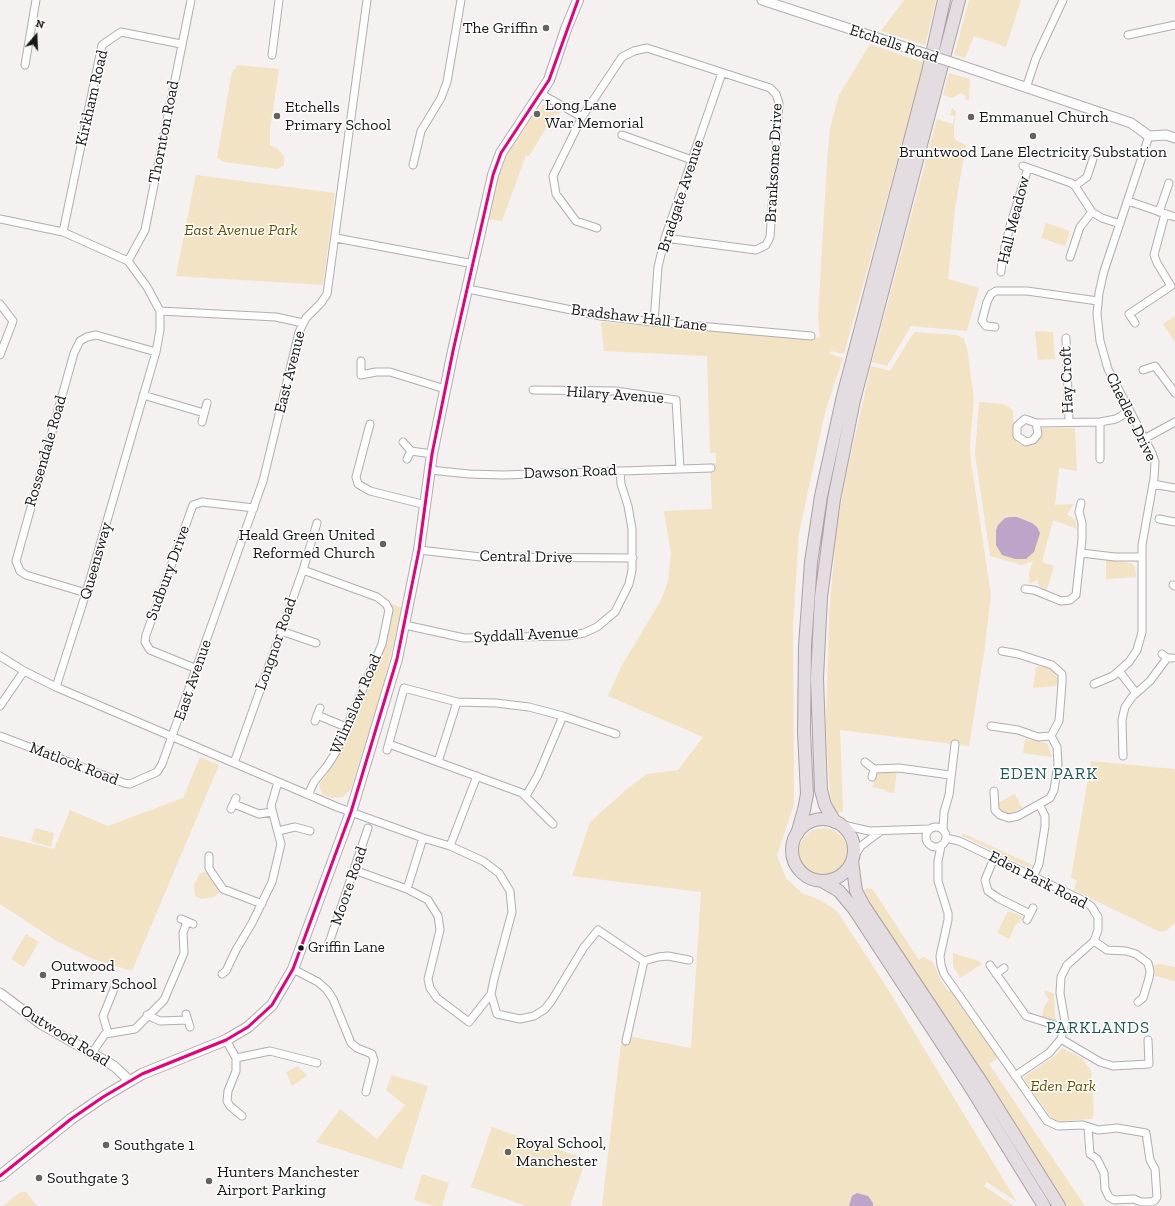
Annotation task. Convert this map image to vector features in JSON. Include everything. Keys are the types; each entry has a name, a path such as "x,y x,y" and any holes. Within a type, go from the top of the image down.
{"highway":[{"path":"944,0 928,72 841,403 821,496 811,562 805,646 804,732 807,794 792,853 796,866 805,876 822,881 839,891 851,904 971,1088 1044,1206"},
{"path":"959,0 854,400 833,506 821,597 817,678 821,790 825,805 837,823 851,839 854,849 852,859 856,892 864,906 982,1083 1059,1206"},
{"path":"797,834 802,828 812,822 826,820 837,823"},
{"path":"822,881 833,879 842,875 852,859"}],"main road":[{"name":"Wilmslow Road","path":"566,29 571,0"},
{"name":"Wilmslow Road","path":"0,1176 82,1111 130,1081 154,1069 226,1040 248,1027 267,1011 293,969 351,812 392,677 405,625 419,550 432,454 445,388 474,264 486,203 498,160 515,130 541,94 554,69 566,29 578,0"}],"street":[{"path":"25,65 36,0"},
{"name":"Thornton Road","path":"128,261 144,230 191,0"},
{"path":"272,55 279,0"},
{"name":"East Avenue","path":"173,738 263,481 299,332 303,323 327,294 336,238 367,0"},
{"path":"413,165 421,132 441,98 447,82 461,0"},
{"name":"Etchells Road","path":"762,0 1131,123 1149,136"},
{"path":"1026,88 1036,58 1063,0"},
{"path":"1128,35 1175,25"},
{"name":"Kirkham Road","path":"63,232 102,45 121,32 181,44"},
{"name":"Branksome Drive","path":"597,228 576,221 556,194 553,176 582,117 622,58 634,51 647,48 770,88 776,94 779,103 770,237 766,245 756,250 665,238"},
{"name":"Bradgate Avenue","path":"654,322 658,267 665,238 722,73"},
{"path":"541,94 582,117"},
{"path":"622,135 692,160"},
{"path":"1149,136 1166,135 1175,138"},
{"name":"Chedlee Drive","path":"1094,684 1108,679 1119,671 1134,655 1142,635 1143,538 1153,484 1155,462 1111,378 1101,349 1098,324 1098,300 1102,280 1149,136"},
{"path":"1093,159 1087,177 1075,186 1092,212 1102,218 1120,224"},
{"name":"Hall Meadow","path":"1001,272 1002,260 1010,226 1026,167 1066,181 1075,186"},
{"path":"1134,323 1129,314 1171,286 1157,263 1154,254 1169,183"},
{"path":"1128,201 1175,217"},
{"path":"1070,257 1080,227 1092,212"},
{"name":"Queensway","path":"0,219 63,232 128,261 147,287 160,311 160,330 156,352 86,593 56,687"},
{"path":"336,238 474,264"},
{"name":"Bradshaw Hall Lane","path":"468,289 601,316 811,336"},
{"path":"995,327 986,326 982,322 987,302 991,294 996,291 1027,290 1098,300"},
{"path":"0,304 13,321 0,355"},
{"path":"160,311 276,317 303,323"},
{"name":"Rossendale Road","path":"86,593 26,575 20,571 16,561 74,353 80,341 87,337 96,335 156,352"},
{"name":"Hay Croft","path":"1066,338 1068,422"},
{"path":"361,361 361,375 376,372 390,372 445,388"},
{"path":"1142,370 1158,364 1175,392"},
{"name":"Hilary Avenue","path":"533,390 616,391 676,400 680,469"},
{"path":"144,395 204,413"},
{"path":"202,422 207,404"},
{"name":"Hay Croft","path":"1036,423 1100,422 1116,419 1129,411"},
{"path":"1100,422 1100,459"},
{"path":"1144,439 1175,422"},
{"path":"370,424 356,477 358,484 370,491 426,505"},
{"path":"404,442 410,451 432,454"},
{"path":"406,459 410,451"},
{"name":"Dawson Road","path":"430,470 469,474 503,475 710,468"},
{"name":"Syddall Avenue","path":"405,625 464,638 566,636 584,633 597,627 615,612 629,584 633,558 632,529 628,506 621,484 620,470"},
{"path":"1153,484 1175,488"},
{"name":"Sudbury Drive","path":"197,669 150,650 144,642 146,635 193,505 202,502 254,508"},
{"path":"1024,589 1034,590 1061,601 1073,598 1077,590 1081,553 1082,523 1079,512 1081,503"},
{"path":"1159,519 1175,522"},
{"name":"Longnor Road","path":"234,763 317,524"},
{"name":"Central Drive","path":"419,550 481,557 633,558"},
{"path":"1081,553 1116,557 1142,557"},
{"name":"Wilmslow Road","path":"302,570 377,597 388,607 389,615 382,644 331,761 314,782 308,795"},
{"path":"281,631 316,643"},
{"path":"1002,651 1012,656 1052,665 1062,674 1059,721 1051,736"},
{"path":"0,656 24,671 56,687 173,738 351,812 422,838 450,846 483,862 499,873 510,891 512,912 491,994 469,1022 445,1005 430,988 428,979 440,930 438,916 428,900 407,889 354,870"},
{"path":"1123,757 1124,711 1129,701 1150,681 1167,656"},
{"path":"0,706 24,671"},
{"path":"1119,671 1136,693"},
{"path":"552,824 526,796 438,762 388,747 404,688 457,702 496,703 529,707 563,716 616,734"},
{"path":"438,762 457,702"},
{"path":"317,715 346,727"},
{"path":"526,796 538,775 563,716"},
{"path":"991,726 1001,724 1038,737 1051,736"},
{"name":"Matlock Road","path":"0,736 119,782 130,784 157,772 173,738"},
{"path":"986,797 994,795 994,810 1000,815 1009,818 1018,816 1052,795 1057,776 1058,752 1051,736"},
{"path":"955,744 950,775 949,795 944,812 943,829 946,838 941,846 938,861 939,885 948,913 947,930 940,956 942,970 1015,1076 1050,1123 1058,1126 1083,1125 1098,1130 1117,1128 1146,1133 1150,1160 1154,1169 1157,1197 1155,1200 1152,1202 1141,1202 1134,1199 1114,1200 1109,1197 1105,1189 1104,1173 1097,1159 1090,1154 1088,1127"},
{"path":"865,762 874,768 895,768 950,775"},
{"path":"872,777 874,768"},
{"path":"450,846 477,776"},
{"path":"222,974 227,968 262,904 270,886 281,844 272,812 272,801 278,782"},
{"path":"234,804 259,814 272,812"},
{"path":"1033,877 1040,864 1046,826 1045,816 1039,804"},
{"path":"938,861 928,842 926,834 944,812"},
{"path":"837,823 860,830 882,831 931,828 943,829"},
{"path":"278,831 295,827 310,831"},
{"name":"Moore Road","path":"329,944 368,828"},
{"path":"909,830 935,847 941,846"},
{"path":"852,859 861,846 882,831"},
{"path":"407,889 422,838"},
{"name":"Eden Park Road","path":"946,838 960,841 1091,906 1097,913 1099,922 1098,933 1094,941"},
{"path":"209,856 209,868 223,888 262,904"},
{"path":"994,858 985,880 988,891 998,898 1030,914"},
{"path":"92,1053 103,1036 108,1033 135,1029 147,1015 164,1000 169,993 184,953 183,933 187,922"},
{"path":"491,994 498,1014 520,1019 534,1016 545,1009 552,1000 584,947 598,930 644,961 668,956 689,960"},
{"path":"1015,1076 1049,1053 1061,1039 1065,1016 1060,993 1061,977 1067,965 1094,941 1107,950 1126,951 1136,954 1148,963 1150,971 1149,978 1143,998 1138,1002"},
{"path":"626,1041 644,961"},
{"path":"990,965 1026,1016 1064,1028"},
{"path":"996,974 1004,968"},
{"path":"293,969 318,982 327,990 333,999 352,1042 357,1048 372,1054 374,1060 366,1092"},
{"path":"108,1033 103,1016 114,988"},
{"name":"Outwood Road","path":"0,993 41,1024 118,1069 130,1081"},
{"path":"147,1015 165,1022 188,1020"},
{"path":"1061,1039 1108,1066 1149,1068 1148,1040"},
{"path":"226,1040 236,1058 236,1071 227,1096 230,1106 242,1116"},
{"path":"236,1058 270,1051 318,1063"}],"green space":[{"path":"904,0 936,0 925,45 881,31"},
{"path":"969,0 1021,0 1006,47 974,36 965,58 954,55"},
{"path":"870,44 924,63 844,354 831,351 830,354 843,358 825,412 799,533 793,625 794,805 777,855 786,878 802,893 820,900 837,911 891,994 1017,1202 987,1182 984,1186 1014,1206 602,1206 622,1035 691,1048 701,892 572,876 590,822 627,789 647,774 678,770 703,737 608,696 621,667 661,600 668,582 671,553 664,511 712,509 710,463 716,463 716,453 710,453 707,356 604,351 601,322 820,338 818,318 830,128 839,95"},
{"path":"238,65 279,69 270,130 270,145 278,149 284,156 284,165 278,169 224,162 217,158 231,77 233,71"},
{"path":"949,73 970,79 969,100 966,100 965,95 961,93 952,98 943,95"},
{"path":"544,104 562,113 554,115 529,156 526,155 502,221 489,219 498,175 507,155 533,116"},
{"path":"952,108 956,111 954,137 957,141 966,145 955,208 948,279 979,288 967,331 911,326 887,366 872,362 937,119 953,124 955,116 950,115"},
{"name":"East Avenue Park","path":"196,175 335,193 323,285 176,276"},
{"path":"1046,223 1070,231 1065,246 1041,238"},
{"path":"1175,316 1175,342 1163,324"},
{"path":"1035,331 1053,332 1055,359 1038,360"},
{"path":"914,332 957,335 964,339 967,348 974,399 970,444 971,462 991,595 985,646 969,746 840,730 843,811 838,813 833,807 830,794 826,725 829,614 837,525 847,472 871,366 890,371"},
{"path":"979,402 1004,404 1013,410 1014,435 1017,443 1022,445 1029,445 1038,440 1041,435 1041,428 1075,428 1077,471 1059,468 1055,505 1074,504 1067,514 1075,520 1077,529 1053,520 1042,562 1054,566 1046,592 1041,590 1037,580 1029,584 1029,572 1033,561 1022,565 990,556 975,454"},
{"path":"1106,560 1131,563 1135,567 1136,577 1106,579"},
{"path":"386,601 402,608 382,690 351,789 343,797 331,798 322,794 319,785 338,757 386,642 392,613"},
{"path":"1039,666 1050,669 1055,673 1058,680 1057,686 1033,688 1036,667"},
{"path":"1026,739 1047,743 1052,757 1023,753"},
{"path":"200,757 219,765 132,971 93,959 55,940 0,904 0,836 54,849 70,810 108,826 183,798"},
{"path":"1091,761 1175,769 1175,923 1166,931 1160,932 1074,890 1077,881 1071,878"},
{"path":"897,771 894,793 872,787 877,773"},
{"path":"1015,794 1022,808 1009,814 1002,812 997,803"},
{"path":"35,828 54,833 51,847 31,841"},
{"path":"823,828 832,830 840,835 845,843 847,852 845,861 840,869 832,874 823,876 814,874 806,869 801,861 799,852 801,843 806,835 814,830"},
{"path":"962,833 1033,865 1032,867 1027,867 963,837"},
{"path":"200,873 212,873 223,889 214,897 202,899 195,896 194,885"},
{"path":"868,888 873,890 919,960 923,957 933,962 940,979 948,991 950,990 998,1058 989,1064 1085,1206 1067,1206 872,906 864,890"},
{"path":"1008,911 1021,916 1022,919 1016,924 1009,939 997,933"},
{"path":"26,934 39,942 24,967 11,959"},
{"path":"953,953 979,961 982,964 960,978 953,966"},
{"path":"1160,964 1175,967 1175,981 1155,976 1154,965"},
{"path":"1045,990 1054,994 1055,1021 1043,1018 1042,1015 1045,1005 1049,1000 1044,992"},
{"name":"Eden Park","path":"1062,1048 1082,1058 1091,1071 1094,1114 1092,1119 1058,1121 1052,1119 1024,1079 1025,1076 1055,1056"},
{"path":"298,1066 307,1076 292,1086 286,1072"},
{"path":"392,1075 428,1086 402,1169 316,1142 340,1109 377,1139 405,1105 386,1090"},
{"path":"492,1127 586,1159 570,1206 526,1206 471,1187"},
{"path":"422,1174 449,1183 442,1206 434,1206 414,1200"},
{"path":"26,1192 37,1206 3,1206 19,1193"}],"shaded area":[{"path":"1017,517 1032,523 1037,527 1040,533 1034,552 1026,559 1015,559 1002,555 996,545 996,530 998,525 1005,518"},
{"path":"857,1193 868,1196 873,1203 873,1206 849,1206 852,1196"}],"transit line":[{"path":"0,1176 71,1119 103,1097 142,1074 226,1040 248,1027 272,1005 293,969 351,812 397,659 419,550 432,454 453,351 493,175 501,153 549,80 578,0"}],"place":[{"name":"The Griffin","path":"546,28"},
{"name":"Long Lane War Memorial","path":"537,114"},
{"name":"Etchells Primary School","path":"277,116"},
{"name":"Emmanuel Church","path":"971,117"},
{"name":"Bruntwood Lane Electricity Substation","path":"1033,136"},
{"name":"Heald Green United Reformed Church","path":"383,544"},
{"name":"Griffin Lane","path":"301,948"},
{"name":"Outwood Primary School","path":"43,975"},
{"name":"Southgate 1","path":"106,1145"},
{"name":"Royal School, Manchester","path":"508,1152"},
{"name":"Southgate 3","path":"39,1178"},
{"name":"Hunters Manchester Airport Parking","path":"209,1181"}],"district":[{"name":"EDEN PARK","path":"1049,774"},
{"name":"PARKLANDS","path":"1098,1028"}]}
